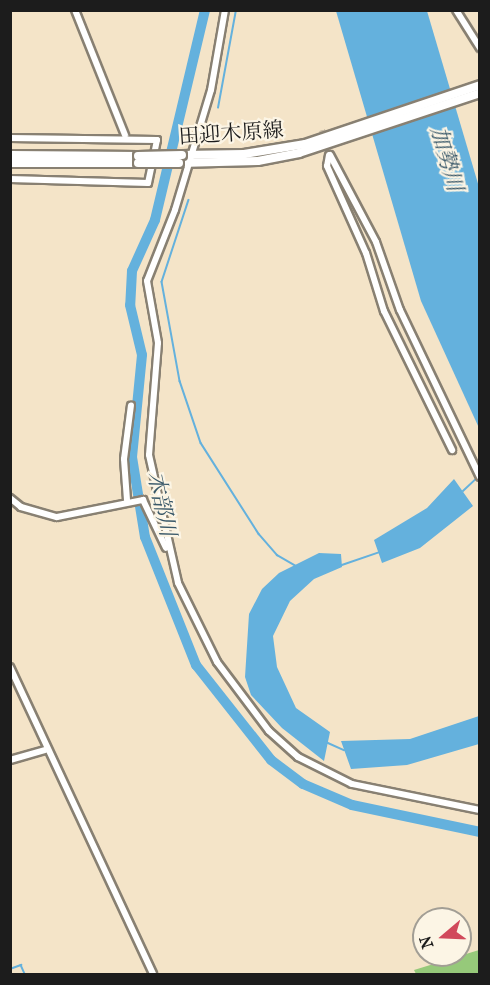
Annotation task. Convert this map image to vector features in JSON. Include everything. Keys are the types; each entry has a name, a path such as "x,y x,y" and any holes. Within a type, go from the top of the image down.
{"main road":[{"name":"田迎木原線","path":"10,162 191,159 272,150 361,130 479,89"},
{"name":"田迎木原線","path":"10,155 138,159"}],"street":[{"path":"75,10 125,135"},
{"path":"170,557 149,455 158,343 147,281 191,159 219,56 225,10"},
{"path":"456,10 480,48"},
{"path":"10,138 125,135 157,140 148,183 10,179"},
{"path":"452,450 384,311 366,253 327,166 330,155 376,242 400,310 480,477"},
{"path":"129,500 124,459 131,405"},
{"path":"10,498 21,507 57,517 129,500 143,500 217,662 286,747 352,784 480,810"},
{"path":"10,667 45,750 153,975"},
{"path":"10,760 45,750"}],"green space":[{"path":"479,950 479,974 416,974 414,970 424,967 472,967 472,952"}],"water":[{"name":"加勢川","path":"336,11 427,11 479,187 479,428 421,301"},
{"path":"454,479 473,506 420,548 382,563 374,540 427,508"},
{"path":"319,553 341,554 342,567 314,579 290,601 273,636 277,667 296,708 330,732 324,761 282,728 251,695 245,677 249,614 262,589 279,573"},
{"path":"479,716 479,744 407,765 351,769 341,741 410,739"}],"waterway":[{"name":"木部川","path":"205,10 155,220 132,271 130,305 142,355 132,457 145,537 196,665 271,760 303,784 352,805 480,832"},
{"path":"218,108 236,10"},
{"path":"189,200 162,282 180,381 201,443 259,534 277,555 296,566"},
{"path":"463,491 477,478"},
{"path":"342,565 380,552"},
{"path":"326,742 344,750"},
{"path":"10,969 21,965 25,974"}],"tunnel":[{"path":"322,130 330,155"}]}
